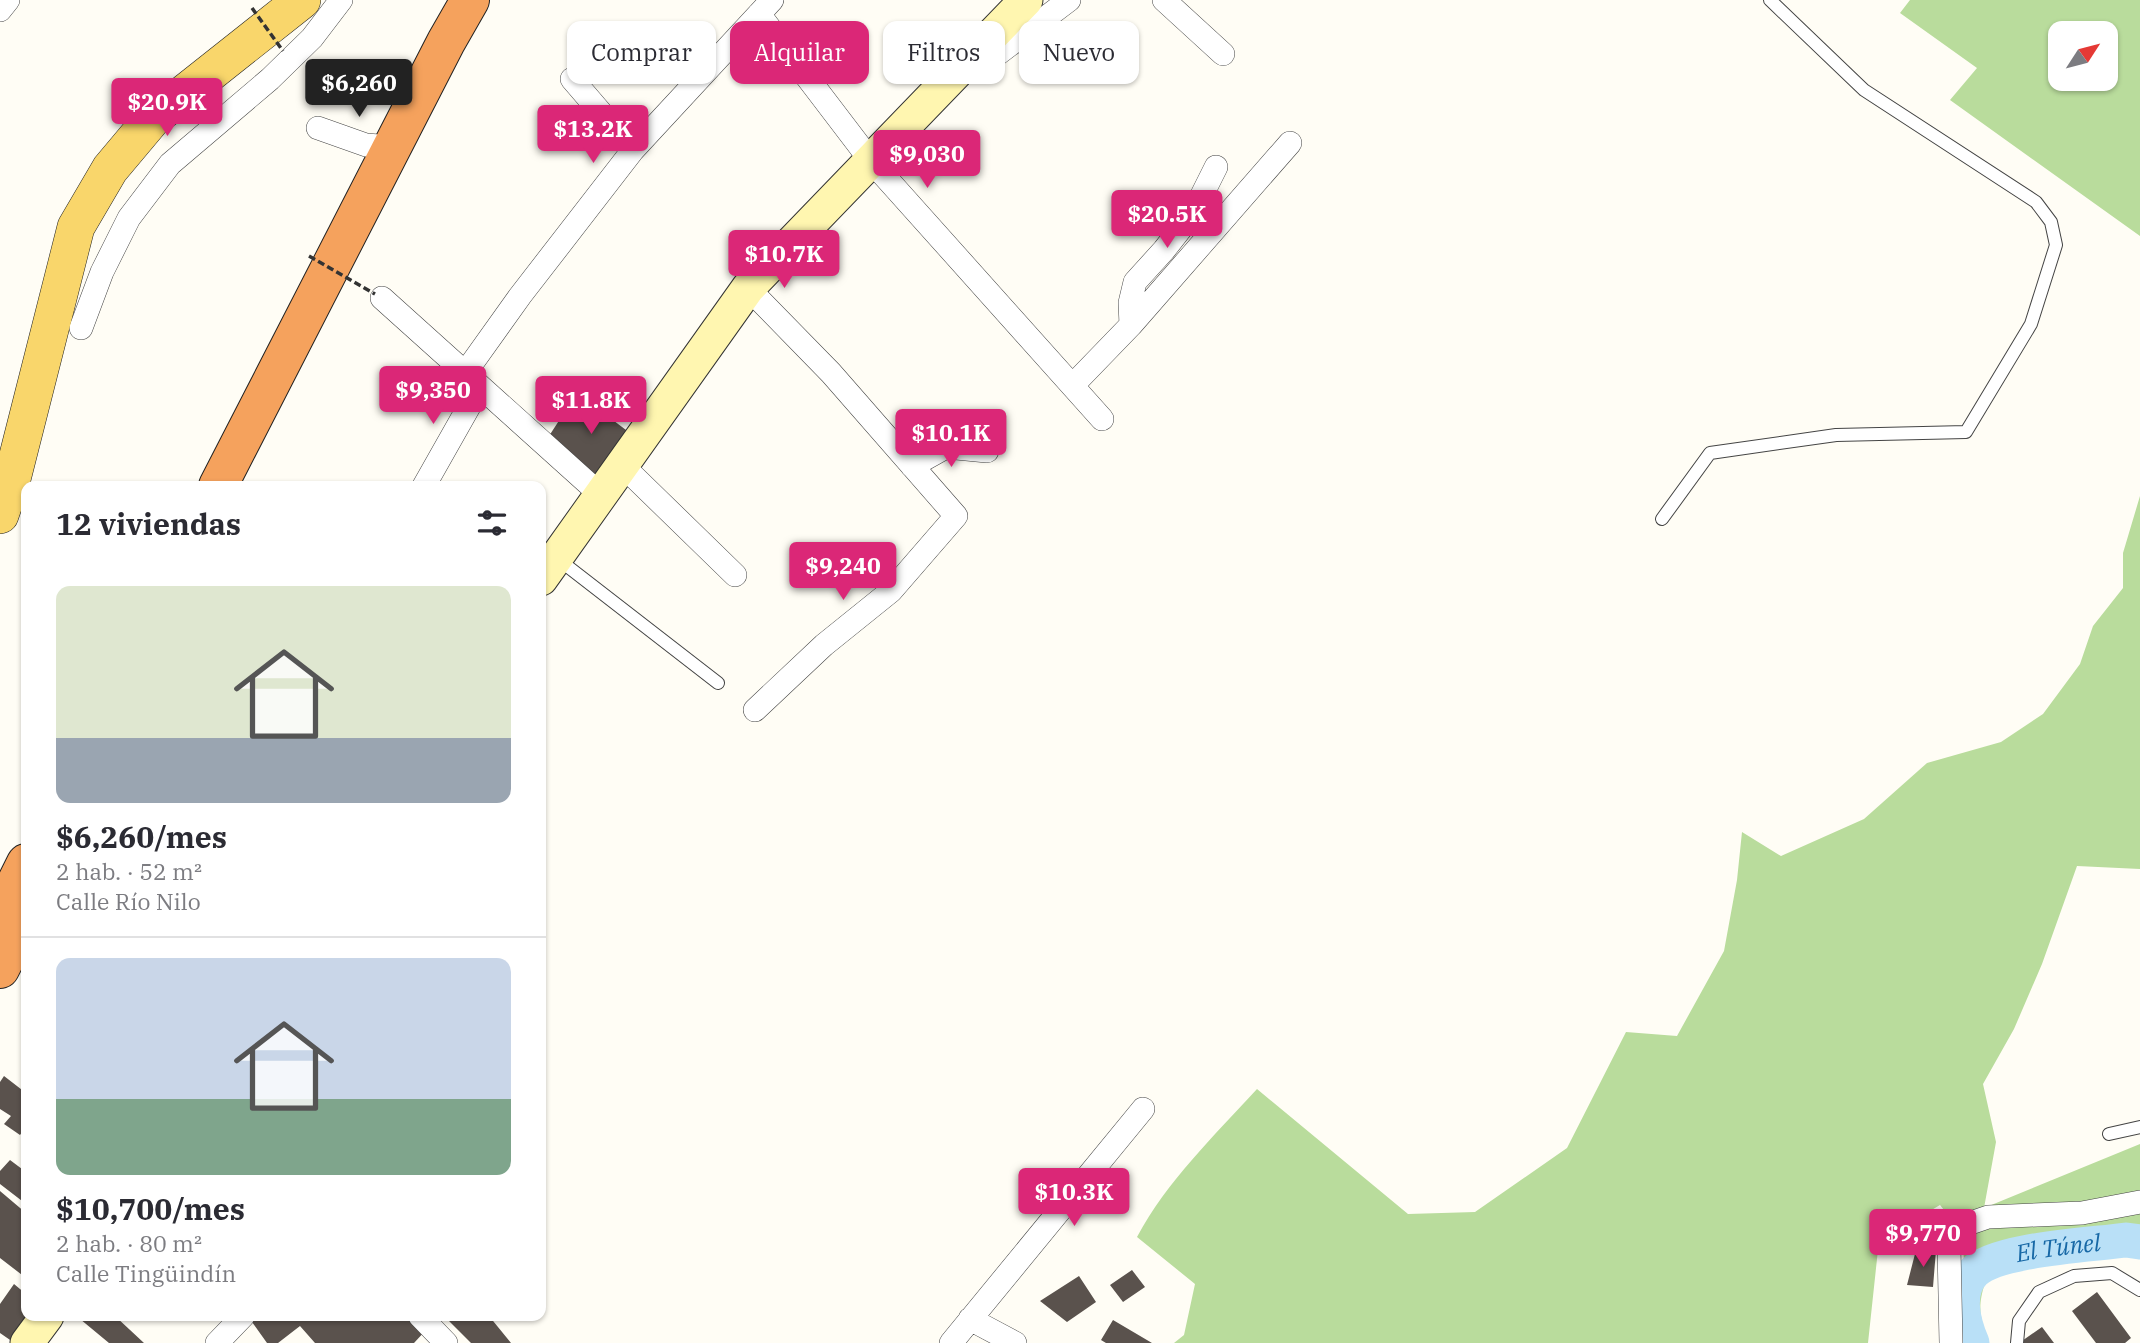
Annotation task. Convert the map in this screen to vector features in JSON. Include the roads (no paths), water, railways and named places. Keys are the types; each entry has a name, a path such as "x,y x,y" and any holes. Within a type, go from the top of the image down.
{"highway":[{"path":"221,481 391,147 470,0"},
{"path":"250,481 467,55 498,0"},
{"path":"0,915 21,873"},
{"path":"0,969 21,928"}],"main road":[{"path":"0,515 11,482 76,227 82,215 110,169 152,118 302,0"}],"street":[{"path":"0,10 8,0"},
{"path":"81,328 102,272 129,218 170,164 270,79 312,38 341,0"},
{"path":"1005,22 1026,0"},
{"path":"1005,49 1069,0"},
{"path":"1164,0 1223,54"},
{"path":"426,481 473,380 520,296 633,150 766,7 871,161 1102,419"},
{"path":"576,84 633,150"},
{"path":"548,569 748,288 944,84"},
{"path":"317,128 366,145 391,147"},
{"path":"1073,384 1131,325 1290,143"},
{"path":"1131,325 1130,303 1135,282 1193,213 1216,167"},
{"path":"748,288 831,373 956,516 891,591 824,645 755,710"},
{"path":"379,296 601,495"},
{"path":"912,466 946,447 987,451"},
{"path":"622,465 735,575"},
{"path":"951,1343 1143,1109"},
{"path":"1951,1343 1949,1247 1959,1227 1988,1217 2082,1213 2140,1202"},
{"path":"970,1319 1015,1343"},
{"path":"27,1343 43,1321"},
{"path":"217,1343 238,1321"},
{"path":"425,1321 446,1343"}],"lane":[{"path":"1662,519 1710,453 1836,435 1966,432 2031,324 2056,245 2051,222 2036,202 1864,90 1770,0"},
{"path":"548,569 718,683"},
{"path":"2109,1134 2140,1127"},
{"path":"2017,1343 2019,1321 2039,1292 2074,1276 2112,1273 2140,1290"}],"waterway":[{"name":"El Túnel","path":"1972,1343 1964,1316 1964,1288 1974,1272 1986,1264 2046,1249 2126,1240 2140,1242"}]}
